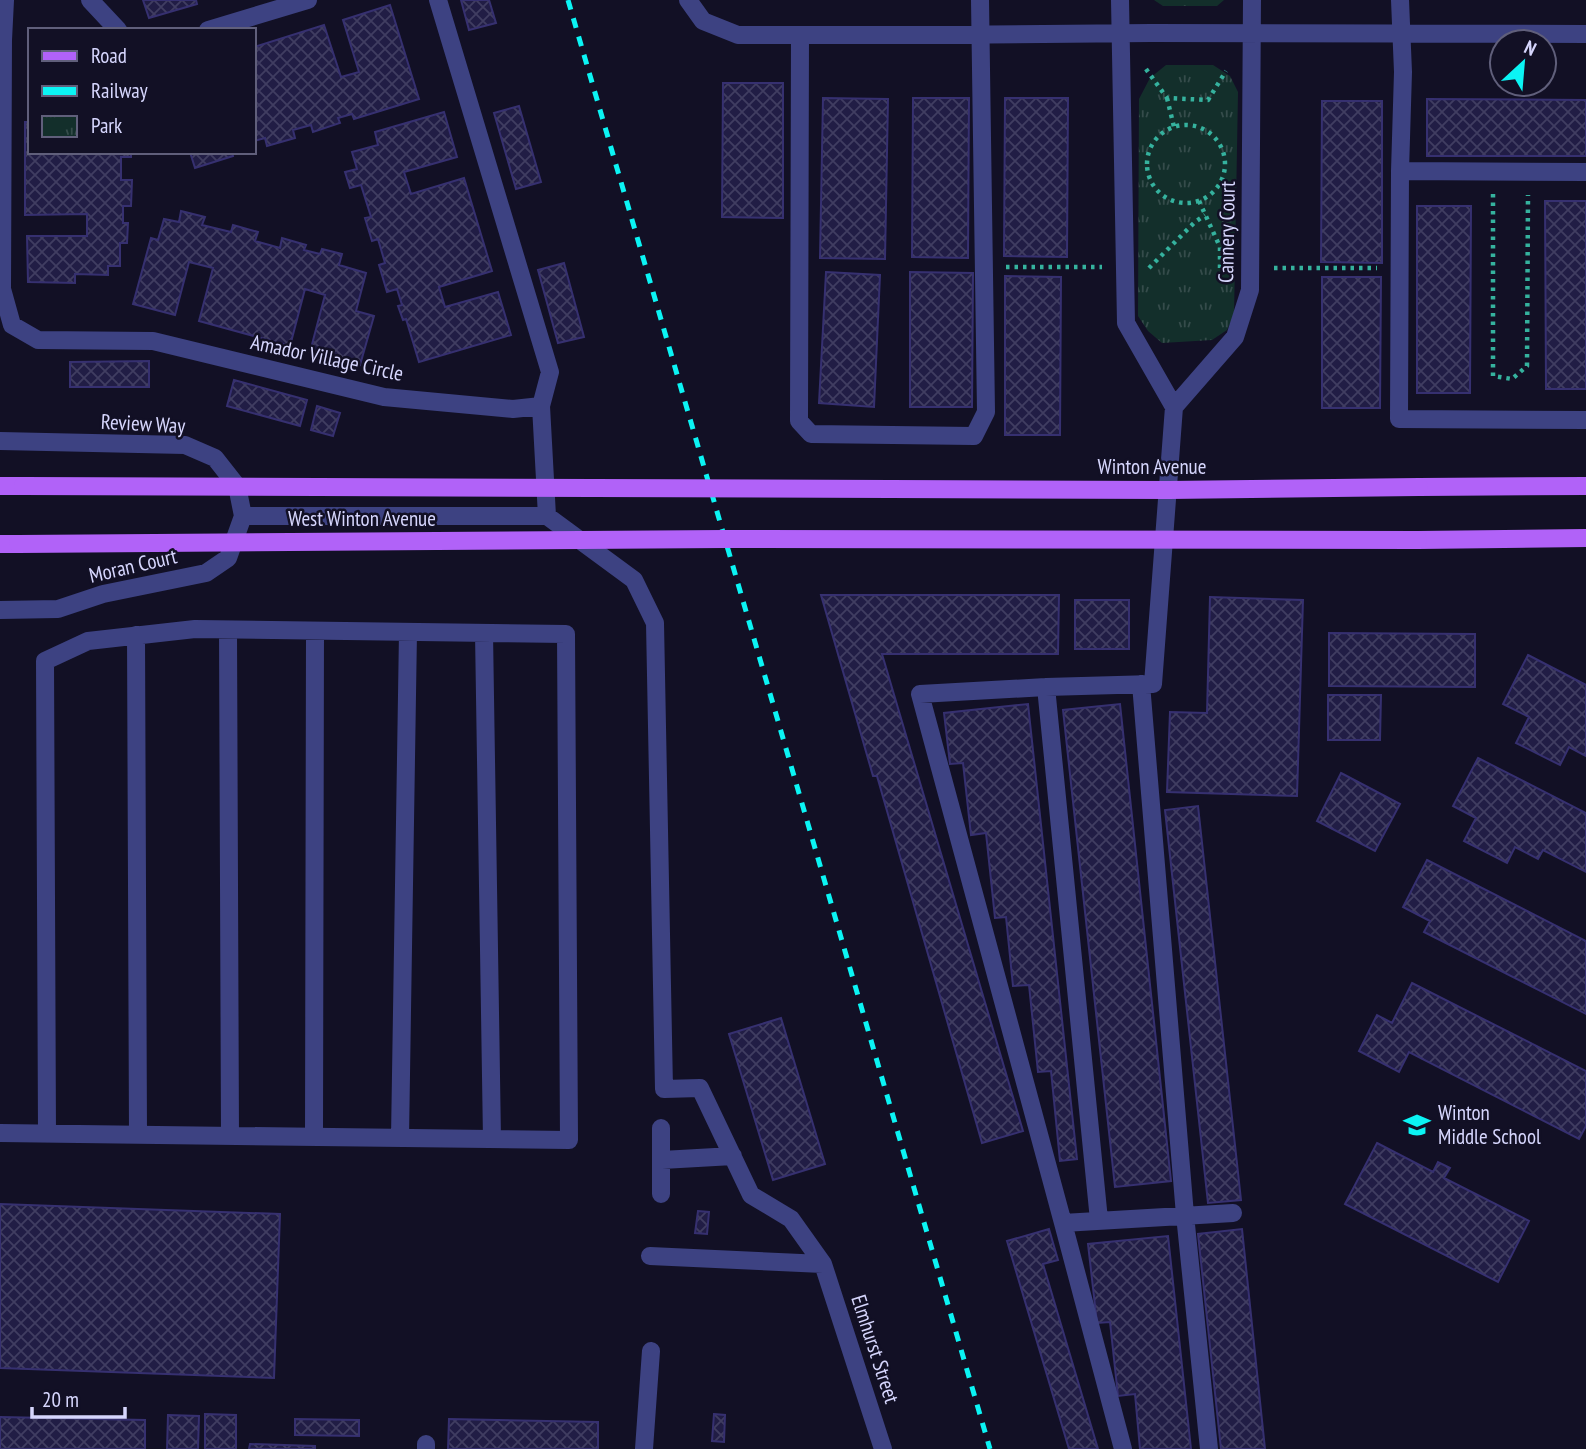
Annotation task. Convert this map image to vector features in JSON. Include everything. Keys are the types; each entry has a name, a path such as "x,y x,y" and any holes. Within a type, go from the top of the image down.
{"main road":[{"name":"Winton Avenue","path":"718,488 1169,490 1586,485"},
{"name":"West Winton Avenue","path":"0,486 718,488"},
{"name":"West Winton Avenue","path":"9,544 725,538 1586,538"}],"street":[{"name":"Amador Village Circle","path":"5,0 2,289 12,325 38,340 153,341 384,397 513,409 541,406"},
{"path":"90,0 116,28"},
{"path":"215,28 307,0"},
{"path":"243,516 547,516 541,406 550,372 439,0"},
{"path":"688,0 703,20 738,34 1586,34"},
{"path":"800,34 799,421 811,434 974,436 986,412 980,0"},
{"path":"1120,0 1126,323 1174,407 1153,684 920,694 1123,1449"},
{"name":"Cannery Court","path":"1174,407 1235,337 1250,290 1252,0"},
{"path":"1401,0 1403,72 1399,419 1586,420"},
{"path":"1400,171 1586,172"},
{"name":"Review Way","path":"0,441 186,445 215,458 237,486 243,516"},
{"name":"Moran Court","path":"0,610 58,609 103,594 206,573 228,558 243,516"},
{"name":"Elmhurst Street","path":"547,516 634,580 655,624 664,1088 700,1088 751,1195 791,1219 824,1264 883,1449"},
{"path":"0,1133 47,1134 569,1140 566,634 195,629 88,641 45,661 47,1134"},
{"path":"228,630 230,1136"},
{"path":"314,1137 315,631"},
{"path":"401,1138 408,632"},
{"path":"484,633 492,1139"},
{"path":"136,635 138,1135"},
{"path":"1141,684 1185,1215 1209,1449"},
{"path":"1046,687 1099,1220"},
{"path":"661,1128 661,1194"},
{"path":"662,1160 733,1156"},
{"path":"1062,1223 1233,1213"},
{"path":"650,1256 824,1264"},
{"path":"644,1449 651,1351"}],"path":[{"path":"1121,33 1167,97 1174,127"},
{"path":"1167,97 1208,100 1251,33"},
{"path":"1181,124 1196,125 1210,132 1221,144 1226,158 1225,173 1218,187 1207,198 1192,203 1177,202 1163,195 1152,184 1147,169 1148,154 1155,140 1174,127 1181,124"},
{"path":"1493,172 1493,376 1512,379 1527,366 1528,172"},
{"path":"1199,201 1220,247 1220,268 1399,268"},
{"path":"1002,267 1149,269 1205,215"}],"green space":[{"path":"1154,0 1224,0 1217,6 1163,6"},
{"path":"1166,65 1213,65 1230,76 1238,92 1234,315 1227,330 1212,340 1162,343 1148,331 1138,316 1139,99 1150,78"}],"building":[{"path":"143,0 196,0 197,4 149,18"},
{"path":"461,0 489,0 496,23 469,30"},
{"path":"390,5 419,99 354,119 352,114 338,118 340,123 313,132 311,125 293,130 295,138 267,146 265,138 256,140 256,46 324,25 341,77 359,72 343,20"},
{"path":"723,83 783,83 783,218 722,217"},
{"path":"823,98 888,99 885,259 820,258"},
{"path":"913,98 969,98 968,258 912,257"},
{"path":"1005,98 1068,98 1067,257 1004,256"},
{"path":"1427,99 1586,100 1586,156 1427,156"},
{"path":"1322,101 1382,101 1382,263 1321,262"},
{"path":"519,106 541,182 516,189 494,113"},
{"path":"444,112 457,157 404,172 411,194 464,178 492,271 439,287 445,307 498,292 511,335 419,362 406,319 403,320 398,306 402,305 397,289 387,292 379,265 385,263 378,239 372,241 365,218 371,217 361,185 350,188 345,172 357,169 352,152 378,145 375,132"},
{"path":"25,122 28,122 28,154 131,154 131,157 121,157 121,180 132,180 131,206 123,206 123,223 128,223 127,243 120,243 120,266 108,266 108,275 75,274 75,283 28,282 27,236 87,236 87,214 25,215"},
{"path":"191,154 232,154 233,156 195,168"},
{"path":"1545,201 1586,201 1586,389 1546,389"},
{"path":"1417,206 1471,206 1470,393 1417,393"},
{"path":"181,211 205,217 202,225 231,232 233,225 258,232 255,241 280,248 282,238 306,245 304,250 320,254 322,249 342,254 339,265 366,273 356,311 374,316 360,365 310,352 325,295 305,289 290,346 199,321 213,268 189,262 175,315 133,304 151,238 158,240 164,219 179,222"},
{"path":"564,263 584,337 558,343 538,270"},
{"path":"826,272 880,275 874,407 819,403"},
{"path":"910,272 973,273 972,407 910,407"},
{"path":"1005,276 1061,277 1060,435 1005,435"},
{"path":"1322,277 1381,277 1380,408 1322,408"},
{"path":"149,361 149,387 70,387 70,362"},
{"path":"234,380 307,400 300,426 227,406"},
{"path":"317,406 340,413 333,436 311,430"},
{"path":"821,595 1059,595 1058,654 882,654 1023,1131 982,1143 877,776 873,776"},
{"path":"1210,597 1303,600 1297,796 1167,792 1170,712 1207,713"},
{"path":"1075,600 1129,600 1129,649 1075,649"},
{"path":"1329,633 1475,634 1475,687 1329,686"},
{"path":"1528,655 1586,685 1586,756 1569,747 1560,765 1516,743 1529,717 1503,704"},
{"path":"1328,695 1381,695 1380,740 1328,740"},
{"path":"1028,704 1077,1159 1060,1161 1051,1071 1038,1072 1029,985 1013,986 1006,917 995,918 986,833 971,835 963,763 950,764 944,713"},
{"path":"1120,704 1171,1181 1115,1187 1063,710"},
{"path":"1478,758 1586,813 1586,872 1543,850 1538,859 1515,847 1507,863 1464,841 1476,818 1453,806"},
{"path":"1341,773 1400,804 1375,851 1317,821"},
{"path":"1198,806 1241,1200 1208,1203 1165,810"},
{"path":"1427,860 1586,941 1586,1014 1424,932 1430,921 1403,907"},
{"path":"1412,983 1586,1071 1586,1126 1579,1139 1409,1052 1399,1072 1359,1051 1377,1015 1392,1023"},
{"path":"781,1018 825,1164 773,1180 729,1034"},
{"path":"1377,1143 1433,1172 1438,1162 1450,1168 1444,1178 1529,1221 1498,1282 1345,1204"},
{"path":"0,1204 280,1214 274,1378 0,1368"},
{"path":"698,1211 709,1212 707,1234 695,1233"},
{"path":"1049,1229 1058,1260 1043,1264 1098,1449 1069,1449 1007,1241"},
{"path":"1242,1229 1265,1449 1221,1449 1198,1234"},
{"path":"1168,1236 1191,1449 1140,1449 1135,1394 1118,1396 1110,1322 1097,1323 1088,1244"},
{"path":"205,1414 236,1415 236,1449 205,1449"},
{"path":"714,1414 725,1415 724,1442 712,1441"},
{"path":"168,1415 199,1416 198,1449 167,1449"},
{"path":"0,1417 145,1420 145,1449 0,1449"},
{"path":"295,1419 359,1420 359,1436 295,1435"},
{"path":"449,1419 598,1422 598,1449 448,1449"},
{"path":"250,1444 315,1446 315,1449 249,1449"}],"railway":[{"path":"568,0 990,1449"}],"place":[{"name":"Winton Middle School","path":"1417,1125"}]}
